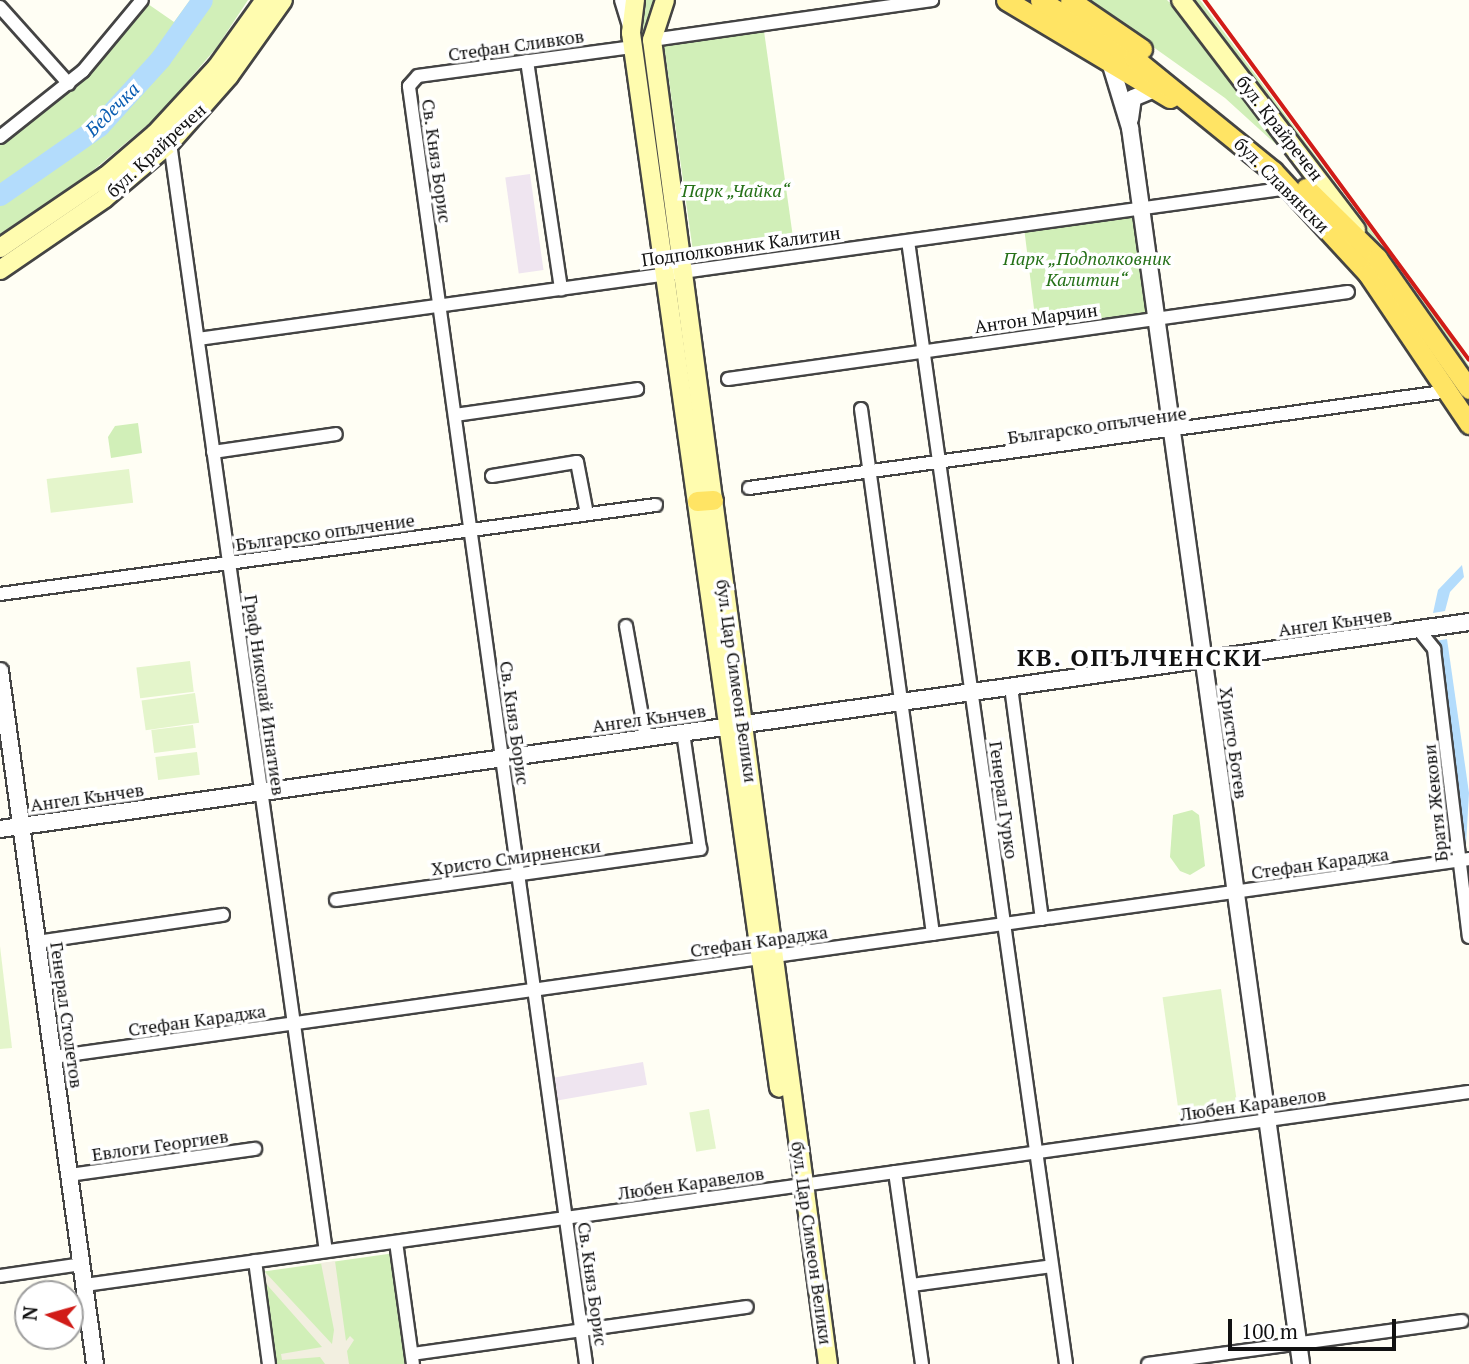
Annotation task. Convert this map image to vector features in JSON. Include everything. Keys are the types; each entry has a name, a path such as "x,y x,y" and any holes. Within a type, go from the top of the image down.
{"main road":[{"name":"бул. Крайречен","path":"0,248 106,176 155,134 217,67 265,0"},
{"name":"бул. Крайречен","path":"0,270 106,198 170,143 229,76 284,0"},
{"name":"бул. Цар Симеон Велики","path":"635,0 633,43 674,273 799,1186 828,1364"},
{"name":"бул. Цар Симеон Велики","path":"665,0 652,40 674,273"},
{"path":"1006,0 1240,141"},
{"name":"бул. Славянски","path":"1040,0 1134,58 1240,141 1290,188 1368,274 1459,390"},
{"name":"бул. Славянски","path":"1070,0 1151,56 1239,127 1377,258 1459,390 1469,424"},
{"name":"бул. Крайречен","path":"1181,0 1377,258"},
{"name":"бул. Цар Симеон Велики","path":"799,1186 818,1364"}],"street":[{"path":"0,137 69,84 142,0"},
{"name":"бул. Цар Симеон Велики","path":"621,0 633,43"},
{"path":"652,40 932,0"},
{"path":"0,7 69,84"},
{"name":"Стефан Сливков","path":"409,86 418,76 633,43"},
{"path":"527,61 561,289"},
{"name":"Христо Ботев","path":"1110,62 1130,128 1301,1364"},
{"name":"Св. Княз Борис","path":"409,86 586,1364"},
{"name":"Христо Ботев","path":"1130,128 1133,98 1154,89"},
{"name":"Граф Николай Игнатиев","path":"170,143 326,1251"},
{"name":"Подполковник Калитин","path":"198,339 1290,188"},
{"name":"Генерал Гурко","path":"908,241 1066,1364"},
{"name":"Антон Марчин","path":"728,379 1348,292"},
{"path":"454,415 636,389"},
{"name":"Българско опълчение","path":"749,488 1172,433 1459,390"},
{"path":"861,410 933,934"},
{"path":"214,453 336,434"},
{"path":"492,476 577,462 587,514"},
{"name":"Българско опълчение","path":"0,594 656,505"},
{"name":"Ангел Кънчев","path":"0,829 1469,622"},
{"path":"626,626 646,738"},
{"name":"Братя Жекови","path":"1432,627 1464,860 1469,937"},
{"name":"Генерал Столетов","path":"0,671 96,1364"},
{"path":"1011,687 1042,919"},
{"name":"Христо Смирненски","path":"336,900 700,849 683,733"},
{"name":"Стефан Караджа","path":"53,1058 1464,860"},
{"path":"37,942 223,915"},
{"name":"Любен Каравелов","path":"85,1286 1469,1092"},
{"name":"Евлоги Георгиев","path":"69,1175 255,1149"},
{"path":"895,1172 922,1364"},
{"path":"396,1242 412,1359 581,1330 747,1307"},
{"path":"255,1261 269,1364"},
{"path":"0,1276 82,1264"},
{"path":"912,1285 1052,1266"},
{"path":"1149,1364 1462,1321"}],"shaded area":[{"path":"530,174 543,270 519,274 505,177"},
{"path":"643,1062 647,1085 557,1100 553,1078"},
{"path":"335,1261 346,1341 350,1336 354,1340 347,1351 349,1364 325,1364 320,1357 282,1360 281,1354 322,1347 261,1278 265,1272 332,1344 334,1330 321,1263"}],"green space":[{"path":"190,0 248,0 217,47 158,116 90,173 0,234 0,142 80,81 148,4 174,22"},
{"path":"640,0 662,0 652,31 672,262 638,40"},
{"path":"1087,0 1167,0 1203,36 1301,167 1225,98"},
{"path":"1188,0 1200,0 1450,337 1469,366 1469,375"},
{"name":"Парк „Чайка“","path":"764,31 793,235 693,249 664,45"},
{"name":"Парк „Подполковник Калитин“","path":"1137,212 1149,312 1036,326 1024,226"},
{"path":"138,423 142,453 111,458 108,437 115,426"},
{"path":"129,469 133,503 51,513 47,479"},
{"path":"190,661 194,692 140,698 136,668"},
{"path":"195,693 199,723 146,730 142,701"},
{"path":"193,725 196,748 154,753 151,730"},
{"path":"197,752 200,775 158,780 155,757"},
{"path":"1192,810 1199,815 1205,866 1190,875 1180,871 1170,857 1173,815"},
{"path":"0,946 12,1048 0,1049"},
{"path":"1221,989 1238,1110 1180,1118 1163,997"},
{"path":"709,1109 716,1148 696,1152 689,1112"},
{"path":"395,1253 410,1364 273,1364 260,1272"}],"water":[{"path":"1462,565 1464,577 1450,592 1445,611 1433,613 1438,590"},
{"path":"1447,639 1469,793 1466,845 1436,641"}],"waterway":[{"name":"Бедечка","path":"0,195 99,126 160,59 202,0"}],"railway":[{"path":"1205,0 1469,360"}],"district":[{"name":"КВ. ОПЪЛЧЕНСКИ","path":"1140,658"}]}
